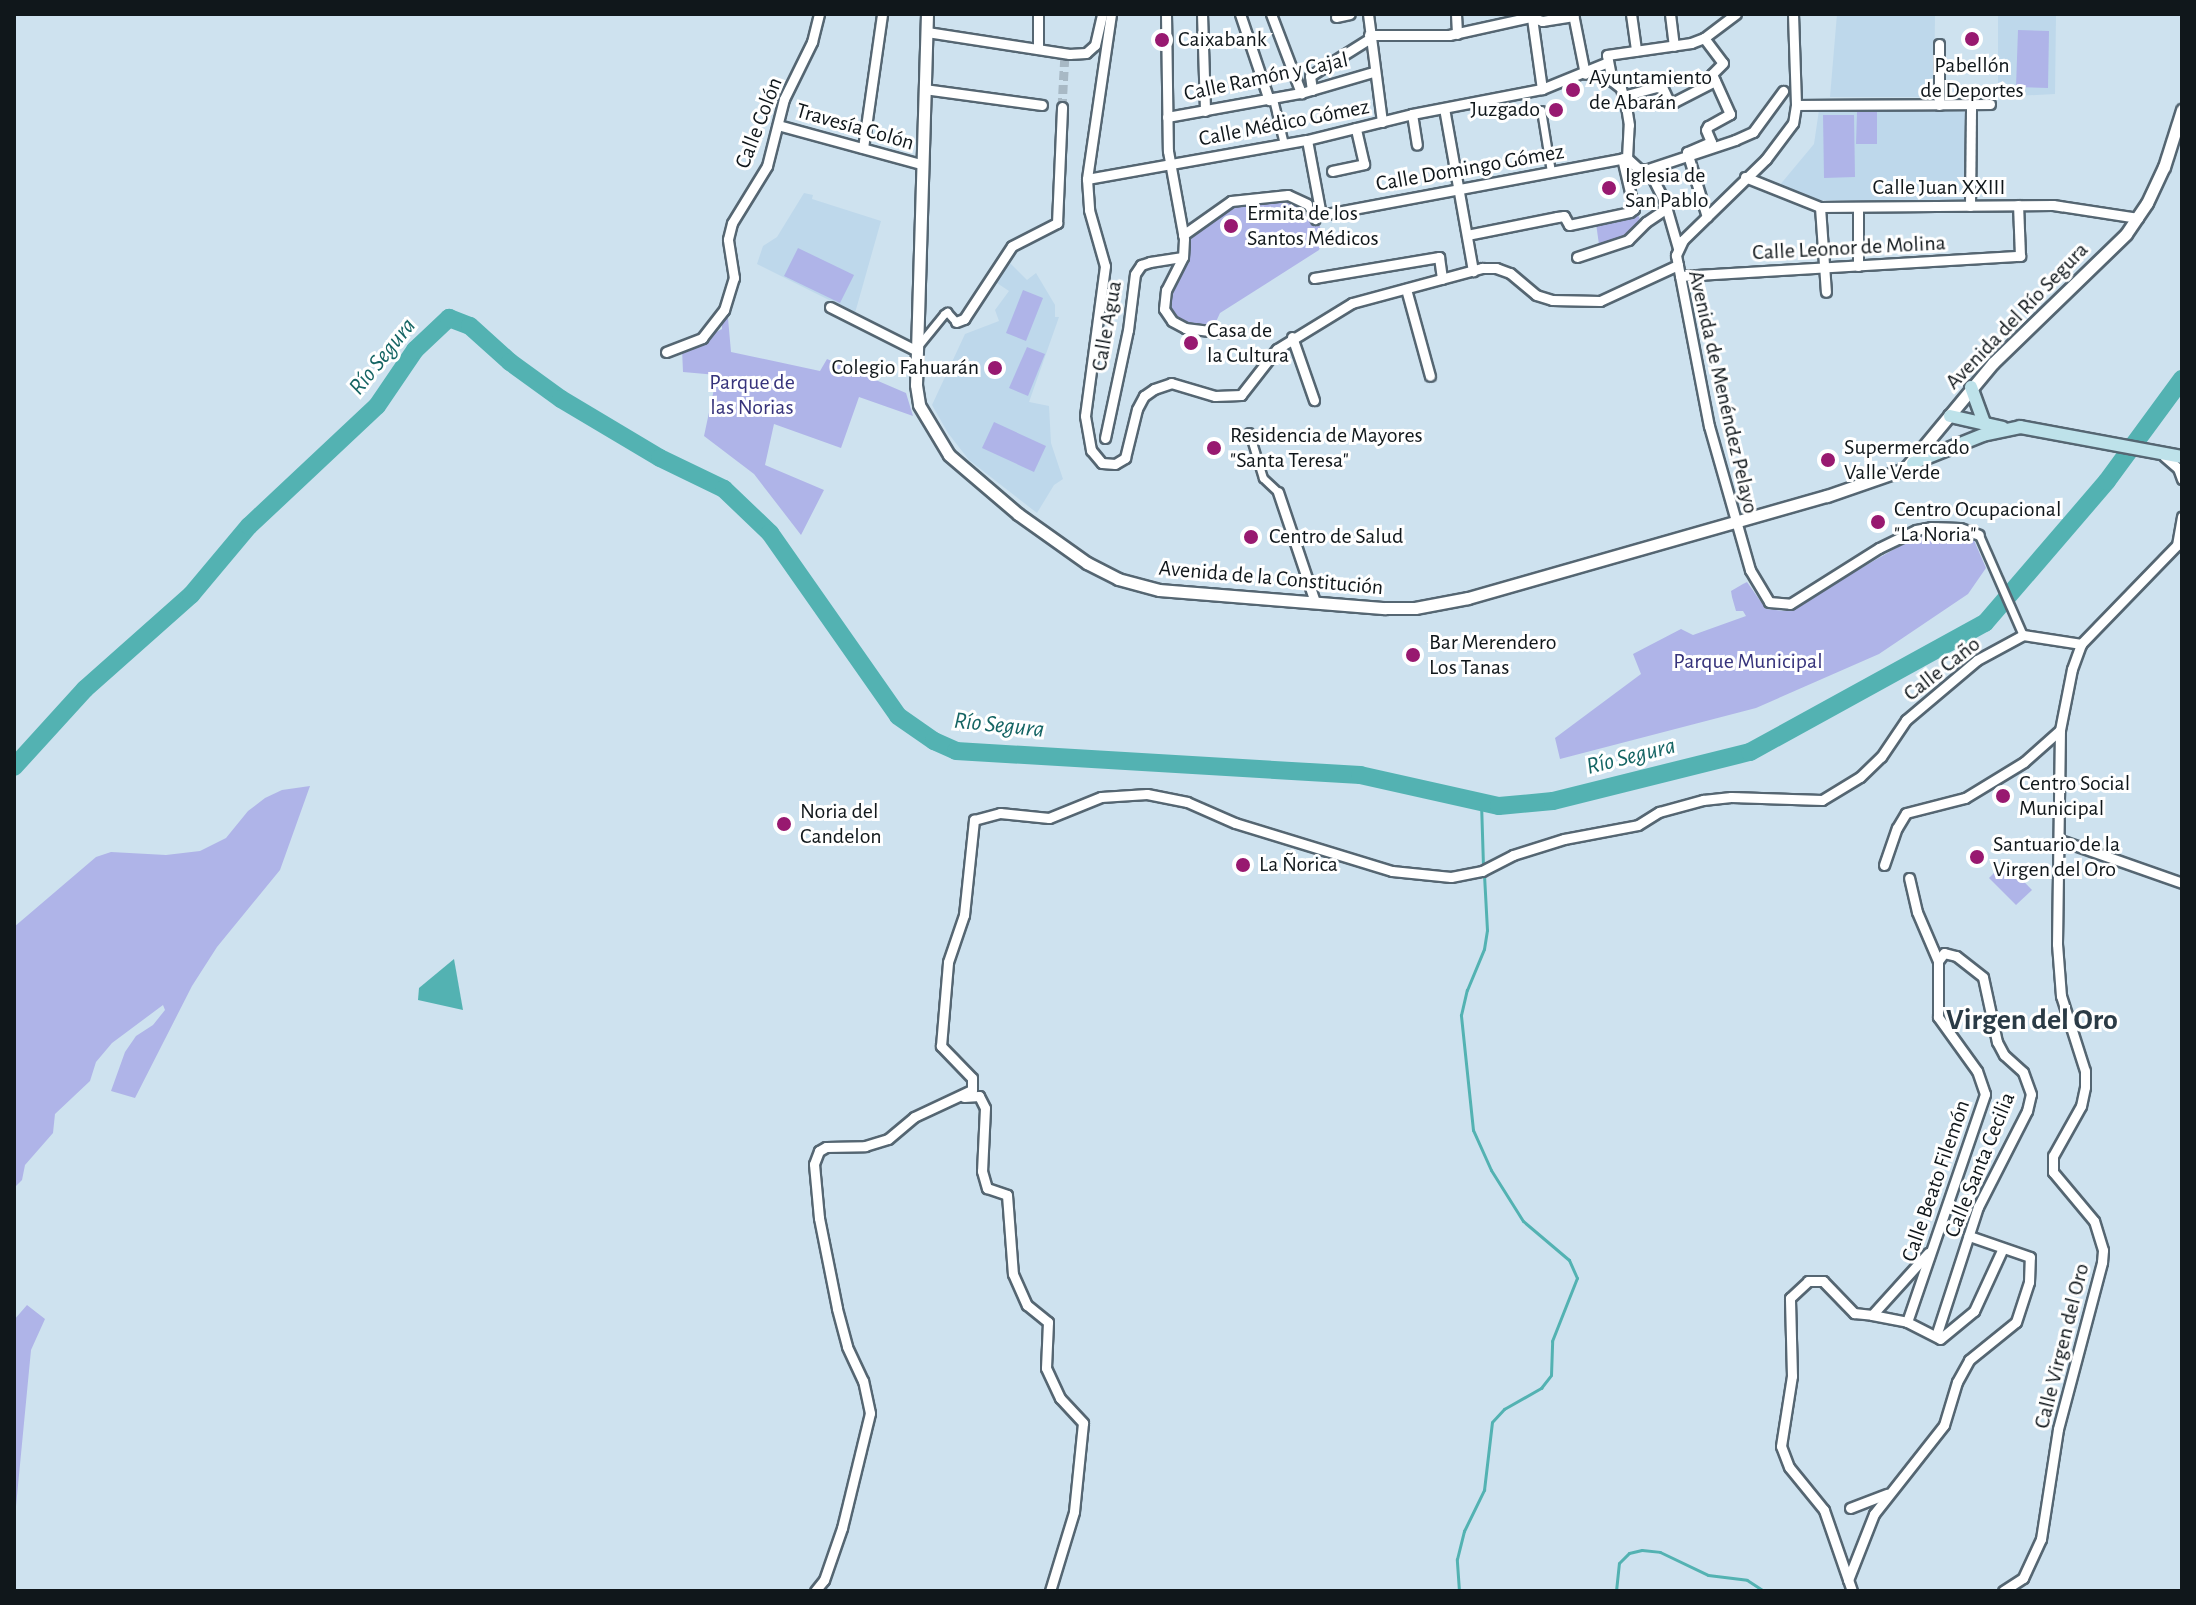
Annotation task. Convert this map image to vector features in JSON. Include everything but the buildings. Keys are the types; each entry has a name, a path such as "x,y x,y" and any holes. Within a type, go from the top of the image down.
{"main road":[{"path":"1971,387 1984,428"},
{"path":"1950,416 1984,428 2065,433 2164,456 2182,457"},
{"path":"1913,463 1984,428"}],"street":[{"name":"Calle Colón","path":"666,352 702,338 724,310 734,278 728,239 732,223 767,166 784,99 812,42 819,14"},
{"path":"863,148 882,14"},
{"name":"Avenida de la Constitución","path":"927,14 915,350 919,405 949,455 988,492 1087,563 1118,579 1159,590 1385,608 1447,602 1736,523"},
{"path":"1038,14 1038,49"},
{"path":"927,32 1086,53 1095,45 1102,14"},
{"path":"1111,14 1087,179 1089,210 1105,266 1085,416 1091,450 1102,463 1115,464 1125,458 1137,409 1144,396 1154,389 1171,383 1232,397 1241,395 1277,349 1292,337 1314,400"},
{"path":"1166,14 1167,117 1183,235 1183,257 1166,290 1164,309 1172,321 1185,328 1220,332"},
{"path":"1202,14 1205,111"},
{"path":"1240,14 1284,144"},
{"path":"1271,14 1301,93"},
{"path":"1336,17 1350,14"},
{"path":"1368,14 1373,72 1382,122"},
{"path":"1456,14 1457,34"},
{"path":"1631,14 1636,51"},
{"path":"1670,14 1674,46"},
{"path":"1678,248 1781,142 1793,123 1796,105 1793,14"},
{"path":"1312,90 1310,76 1369,37 1457,34 1532,18 1542,21 1573,15 1585,74"},
{"name":"Calle Médico Gómez","path":"1087,179 1307,140 1412,114 1542,89 1585,74 1608,59 1704,38 1734,15"},
{"path":"1532,18 1542,89"},
{"path":"1704,38 1723,63 1712,74 1730,114 1708,126 1706,130 1711,142 1687,152 1707,217"},
{"path":"1939,44 1939,105"},
{"path":"1467,235 1564,216 1569,225 1634,209 1624,158 1629,125 1621,88 1612,81 1608,59"},
{"name":"Calle Ramón y Cajal","path":"1167,117 1301,93 1373,72"},
{"path":"1623,96 1657,87 1663,89 1669,102 1674,102 1715,81"},
{"path":"924,89 1042,105"},
{"path":"1624,158 1639,169 1648,169 1753,132 1783,91"},
{"path":"1796,105 1990,104"},
{"path":"1970,206 1971,105"},
{"path":"830,307 915,350 947,312 956,322 964,319 1012,246 1057,223 1062,107"},
{"path":"1444,108 1473,271"},
{"path":"1541,110 1551,172"},
{"name":"Avenida del Río Segura","path":"1736,523 1887,477 1913,463 1971,387 2138,218 2164,167 2182,110"},
{"path":"1412,114 1417,145"},
{"name":"Travesía Colón","path":"778,125 921,164"},
{"path":"1332,171 1364,164 1356,128"},
{"path":"1307,140 1318,217"},
{"name":"Calle Domingo Gómez","path":"1318,217 1624,158"},
{"path":"1648,169 1667,208 1678,248 1678,265"},
{"name":"Calle Juan XXIII","path":"1745,177 1820,207 2065,206 2138,218"},
{"path":"1183,235 1231,201 1288,195 1307,204 1318,217"},
{"name":"Calle Leonor de Molina","path":"1680,276 2020,256 2018,205"},
{"path":"1820,207 1826,292"},
{"path":"1858,207 1858,266"},
{"path":"1577,257 1628,240 1646,222 1667,208"},
{"name":"Calle Agua","path":"1105,438 1128,330 1135,274 1150,262 1183,257"},
{"path":"1314,278 1439,257 1442,279"},
{"name":"Avenida de Menéndez Pelayo","path":"1292,337 1328,321 1352,303 1473,271 1496,268 1510,273 1536,295 1552,300 1587,302 1612,298 1678,265 1709,426 1750,570 1769,602 1790,604 1879,548 1916,530 1960,528 1979,535"},
{"path":"1406,289 1430,376"},
{"path":"1249,432 1263,478 1278,492 1315,602"},
{"path":"2164,456 2178,468 2182,479"},
{"path":"1979,535 2023,635 2081,644 2177,550 2182,516"},
{"name":"Calle Caño","path":"964,1097 972,1090 972,1078 941,1046 942,1028 948,962 970,886 969,839 974,820 983,816 1000,813 1049,818 1101,797 1147,794 1187,802 1235,823 1392,871 1451,877 1482,871 1513,855 1564,839 1638,825 1670,808 1731,797 1822,800 1860,777 1930,696 1977,660 2023,635"},
{"name":"Calle Virgen del Oro","path":"2003,1591 2014,1588 2023,1578 2041,1539 2058,1429 2103,1250 2094,1221 2053,1172 2053,1156 2081,1106 2085,1087 2085,1071 2061,996 2056,903 2060,840 2060,730 2072,669 2081,644"},
{"path":"1884,865 1897,828 1906,813 1965,798 2024,762 2060,730"},
{"path":"2060,840 2182,883"},
{"name":"Calle Beato Filemón","path":"1907,1322 1928,1253 1985,1094 1977,1071 1938,1017 1938,961 1917,912 1909,878"},
{"name":"Calle Santa Cecilia","path":"1938,961 1944,953 1956,956 1983,977 1997,1042 2004,1055 2023,1072 2031,1094 2027,1111 1978,1207 1938,1338"},
{"path":"815,1591 824,1580 842,1528 870,1413 863,1381 847,1346 837,1308 819,1218 814,1164 826,1147 865,1146 888,1139 914,1117 964,1097 979,1096 985,1108 982,1171 987,1188 1007,1195 1013,1274 1027,1305 1048,1322 1046,1368 1060,1398 1083,1423 1074,1512 1050,1591"},
{"path":"1848,1580 1874,1514 1929,1449 1944,1425 1957,1382 1969,1360 2016,1322 2031,1264 2030,1257 1969,1236"},
{"path":"1852,1591 1824,1510 1789,1467 1781,1446 1792,1376 1790,1298 1808,1281 1823,1281 1854,1313 1907,1322 1938,1338 1974,1311 2003,1248"},
{"path":"1872,1315 1928,1253"},
{"path":"1850,1508 1890,1492"}],"shaded area":[{"path":"1837,14 1935,14 1934,97 1830,97"},
{"path":"1998,14 2056,14 2055,94 1998,97"},
{"path":"1819,110 1965,111 1965,201 1819,200 1779,186 1814,144"},
{"path":"804,193 813,195 812,199 881,221 855,313 757,264 763,246 777,237"},
{"name":"Colegio Fahuarán","path":"1008,261 1027,280 1036,273 1055,305 1055,317 1059,317 1029,402 1049,406 1051,443 1063,479 1054,485 1037,513 969,460 932,405 965,334 999,321 995,310 1009,291 994,281"},
{"path":"454,959 463,1010 418,1000 419,988"}],"green space":[{"path":"2018,30 2049,31 2048,88 2016,87"},
{"path":"1857,112 1877,112 1877,144 1856,144"},
{"path":"1823,115 1854,115 1855,177 1824,178"},
{"path":"1286,198 1317,204 1322,241 1319,250 1220,313 1214,326 1175,320 1166,303 1169,289 1184,268 1188,233 1234,205"},
{"path":"1636,212 1644,226 1600,252 1596,223"},
{"path":"798,248 854,275 840,303 784,276"},
{"path":"1023,290 1043,298 1026,341 1006,333"},
{"name":"Parque de las Norias","path":"722,316 728,318 731,352 820,371 827,359 906,393 913,416 859,397 841,448 774,424 765,465 824,490 801,535 754,474 704,436 717,375 683,372 682,349 722,329"},
{"path":"1027,347 1045,354 1028,396 1009,388"},
{"path":"994,422 1046,446 1034,472 982,448"},
{"name":"Parque Municipal","path":"1963,533 1973,538 1986,568 1968,594 1879,654 1756,708 1560,759 1555,738 1641,674 1633,654 1681,629 1693,635 1746,616 1743,611 1736,611 1731,591 1743,584 1747,582 1766,609 1786,611 1919,535"},
{"path":"310,786 280,870 217,947 192,986 135,1098 111,1091 125,1052 136,1036 153,1025 165,1010 163,1005 112,1043 96,1062 90,1081 55,1114 53,1133 25,1165 22,1180 14,1188 14,927 96,857 111,852 166,855 200,851 226,838 248,811 265,798 282,790"},
{"path":"2005,862 2032,890 2016,905 1989,878"},
{"path":"27,1305 45,1319 31,1350 14,1527 14,1320"}],"waterway":[{"name":"Río Segura","path":"14,767 85,689 191,595 249,526 377,406 415,350 449,318 470,326 510,362 561,399 660,458 724,489 770,533 898,716 934,741 956,751 1360,775 1499,806 1553,801 1750,752 1985,623 2107,481 2182,379"},
{"path":"1481,802 1483,866"},
{"path":"1459,1591 1457,1559 1464,1531 1484,1490 1492,1422 1504,1409 1541,1388 1551,1375 1552,1341 1577,1278 1569,1260 1523,1221 1491,1170 1473,1130 1461,1015 1467,990 1484,949 1487,930 1484,874"},
{"path":"1616,1591 1619,1563 1629,1553 1642,1550 1660,1552 1708,1575 1747,1580 1764,1591"}],"tunnel":[{"path":"1062,107 1065,53"}],"place":[{"name":"Pabellón de Deportes","path":"1972,39"},
{"name":"Caixabank","path":"1162,40"},
{"name":"Ayuntamiento de Abarán","path":"1573,90"},
{"name":"Juzgado","path":"1556,110"},
{"name":"Iglesia de San Pablo","path":"1609,188"},
{"name":"Ermita de los Santos Médicos","path":"1231,226"},
{"name":"Casa de la Cultura","path":"1191,343"},
{"name":"Colegio Fahuarán","path":"995,368"},
{"name":"Residencia de Mayores \"Santa Teresa\"","path":"1214,448"},
{"name":"Supermercado Valle Verde","path":"1828,460"},
{"name":"Centro Ocupacional \"La Noria\"","path":"1878,522"},
{"name":"Centro de Salud","path":"1251,537"},
{"name":"Bar Merendero Los Tanas","path":"1413,655"},
{"name":"Centro Social Municipal","path":"2003,796"},
{"name":"Noria del Candelon","path":"784,824"},
{"name":"Santuario de la Virgen del Oro","path":"1977,857"},
{"name":"La Ñorica","path":"1243,865"}],"district":[{"name":"Virgen del Oro","path":"2032,1020"}]}
